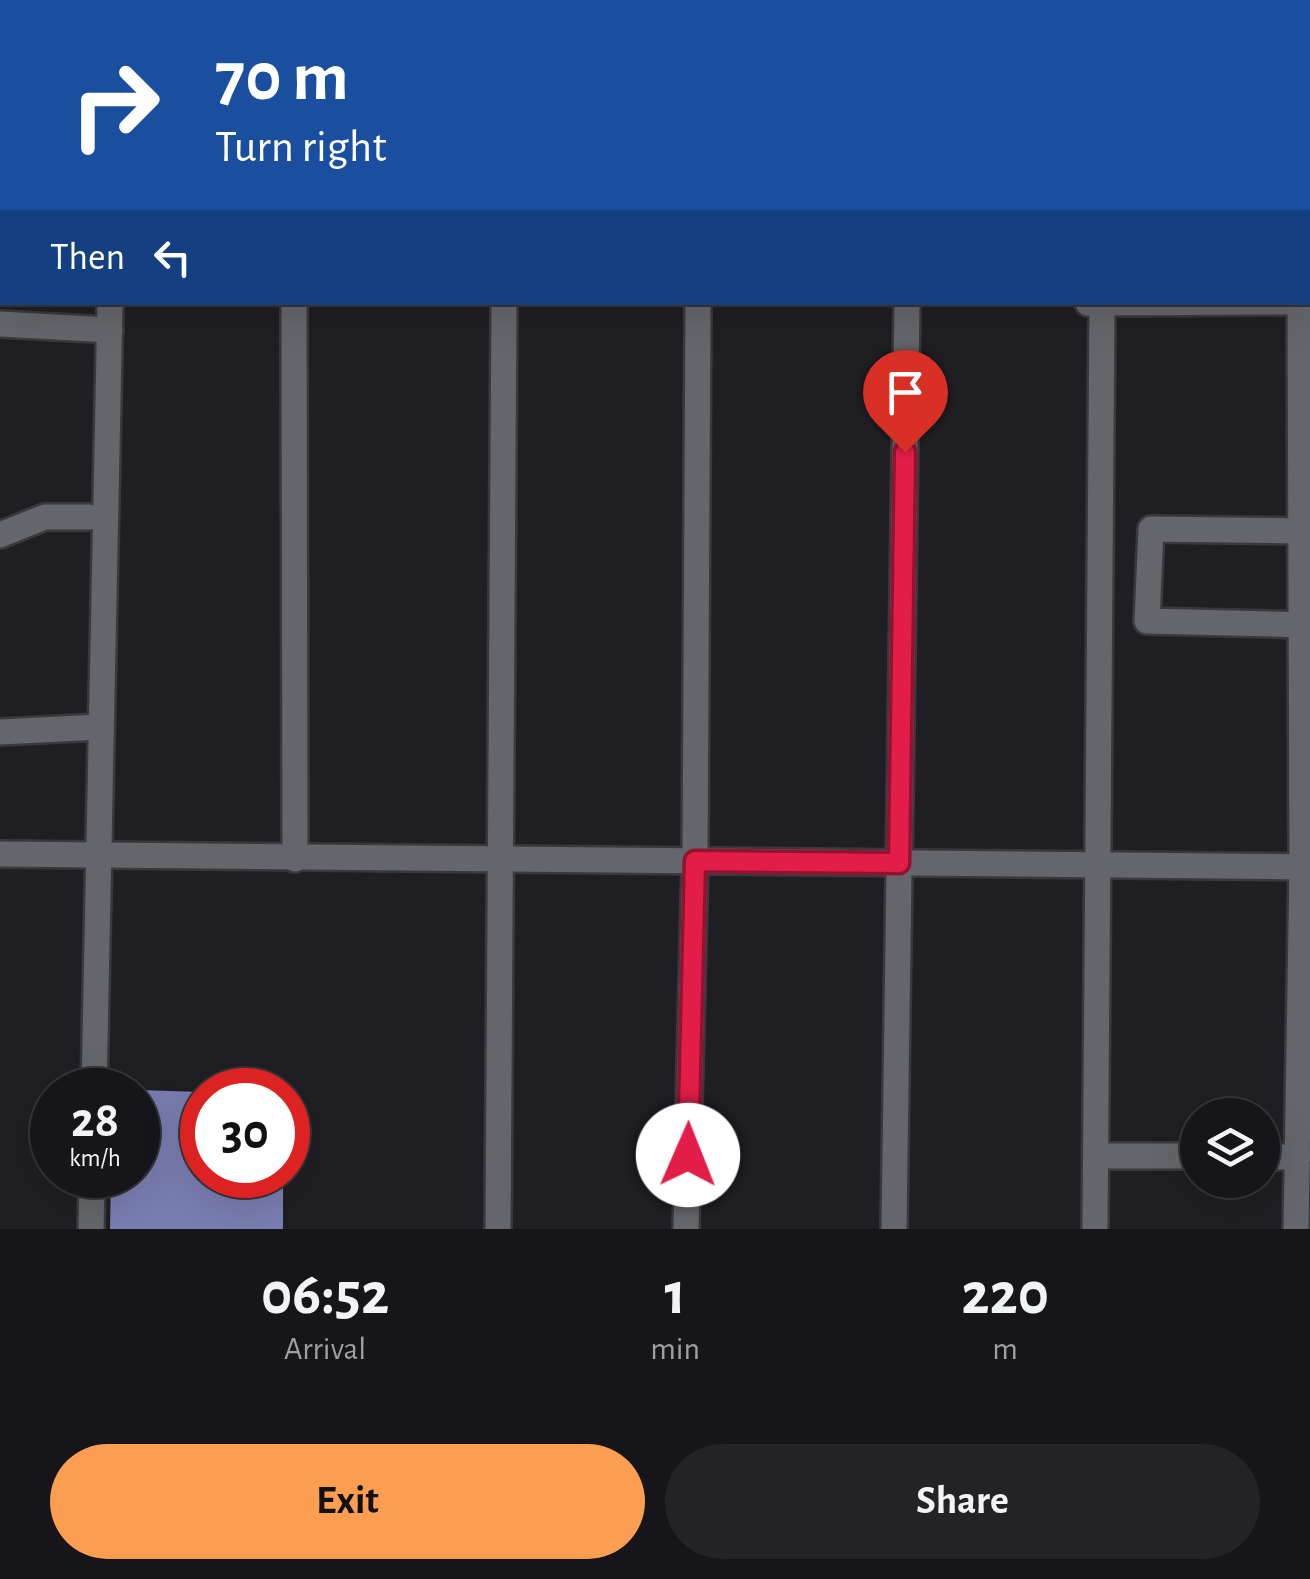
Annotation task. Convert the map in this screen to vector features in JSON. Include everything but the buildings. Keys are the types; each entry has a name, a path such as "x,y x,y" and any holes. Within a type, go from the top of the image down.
{"street":[{"path":"94,1068 110,305"},
{"path":"294,305 295,859"},
{"path":"498,1229 504,305"},
{"path":"686,1229 695,861 698,305"},
{"path":"894,1229 907,305"},
{"path":"1094,305 1101,866 1095,1229"},
{"path":"1296,1229 1304,1188 1298,1157 1305,1106 1306,625 1300,305"},
{"path":"0,324 110,330"},
{"path":"0,535 45,517 89,517"},
{"path":"1305,531 1151,529 1147,621 1306,625"},
{"path":"0,732 100,727"},
{"path":"0,854 1306,867"},
{"path":"1098,1156 1180,1156"},
{"path":"1280,1157 1298,1157"},
{"path":"91,1229 92,1198"}],"route":[{"path":"688,1155 695,861 899,863 905,452"}]}
